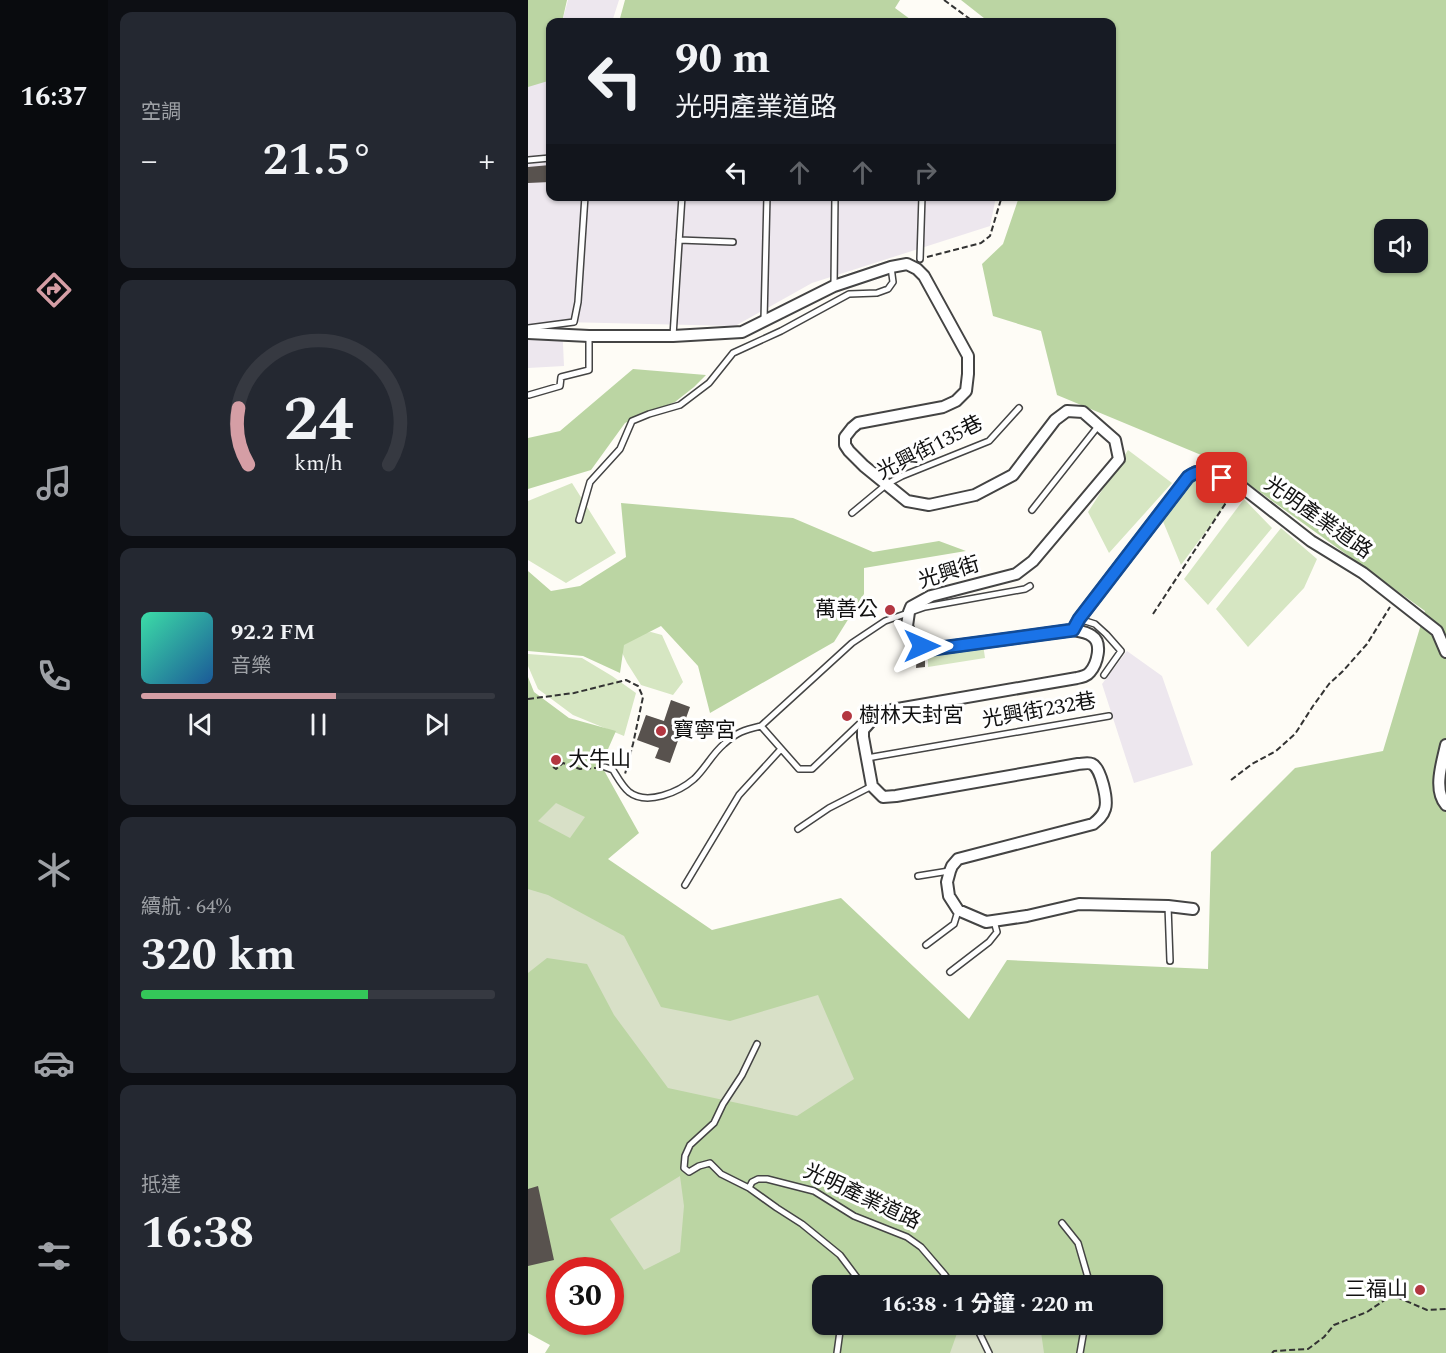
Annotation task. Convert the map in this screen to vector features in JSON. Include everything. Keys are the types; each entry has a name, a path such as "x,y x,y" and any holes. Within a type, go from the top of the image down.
{"street":[{"name":"光興街","path":"528,333 673,336 742,332 834,286 891,267 907,264 917,269 924,276 968,356 966,391 956,401 943,407 858,423 845,437 845,445 849,451 907,501 929,505 975,495 1013,475 1055,420 1067,411 1083,412 1099,425 1115,440 1119,459 1033,561 1016,574 931,596 911,607 907,626 913,640 933,649 1073,630"},
{"name":"光明產業道路","path":"1073,630 1079,619 1188,477 1196,472 1207,472 1238,484 1311,540 1363,573 1437,631 1446,652"},
{"path":"1073,630 1092,635 1097,641 1099,652 1091,671 1086,675 886,711 871,721 863,730 863,737 872,786 884,797 896,796 1078,764 1094,765 1105,792 1105,810 1102,817 1093,824 958,859 952,866 947,882 949,896 958,910 986,922 1027,916 1079,904 1168,906 1193,909"},
{"path":"1446,745 1440,773 1440,795 1446,805"}],"lane":[{"path":"528,160 546,158"},
{"path":"528,328 574,322 578,302 585,201"},
{"path":"673,336 682,201"},
{"path":"764,320 767,201"},
{"path":"834,286 835,201"},
{"path":"920,260 922,201"},
{"path":"679,240 733,242"},
{"path":"579,520 590,482 620,449 632,421 680,405 709,383 734,354 849,294 877,293 888,289 893,282 891,267"},
{"path":"529,395 560,386 561,377 589,370 589,336"},
{"name":"光興街135巷","path":"852,513 886,484 989,441 1019,408"},
{"path":"1032,510 1099,425"},
{"path":"605,767 613,770 622,785 637,797 645,798 677,790 694,779 722,745 741,731 761,726 852,643 885,621 925,607 1025,589 1030,586"},
{"path":"1079,619 1095,624 1121,651 1104,675"},
{"path":"761,726 799,768 812,769 875,709 886,711"},
{"name":"光興街232巷","path":"867,758 1110,716"},
{"path":"685,885 739,795 781,748"},
{"path":"798,829 829,808 872,786"},
{"path":"918,876 950,871"},
{"path":"1168,906 1170,961"},
{"path":"926,945 954,924 958,910"},
{"path":"950,972 989,942 997,933 994,921"},
{"path":"758,1044 714,1123 690,1145 684,1168 689,1172 710,1163 720,1174 749,1188 802,1224 840,1255 854,1275"},
{"name":"光明產業道路","path":"749,1188 752,1182 758,1179 771,1179 814,1191 854,1216 907,1237 921,1247 945,1275"},
{"path":"1062,1223 1078,1243 1087,1275"},
{"path":"837,1353 839,1335"},
{"path":"980,1335 989,1353"},
{"path":"1080,1353 1083,1335"}],"path":[{"path":"944,0 969,18"},
{"path":"920,260 981,243 990,236 1000,201"},
{"path":"1153,614 1238,484"},
{"path":"1231,780 1252,764 1276,751 1295,734 1329,684 1367,644 1395,600"},
{"path":"528,699 574,693 626,680 638,686 643,697 622,785"},
{"path":"553,767 556,769 563,763 580,769 605,767"},
{"path":"1272,1353 1308,1349 1324,1337 1334,1325 1367,1312 1392,1295 1427,1310 1446,1309"}],"shaded area":[{"path":"568,0 619,0 613,18 563,18"},
{"path":"546,59 546,201 995,201 990,226 812,283 735,326 562,322 564,366 528,368 528,77"},
{"path":"1127,651 1162,676 1193,765 1134,783 1102,684"}],"green space":[{"path":"528,0 567,0 563,18 546,18 546,82 528,87"},
{"path":"625,0 900,0 895,8 909,18 620,18"},
{"path":"961,0 1446,0 1446,1353 545,1353 550,1345 528,1333 528,677 534,692 569,718 616,731 601,765 639,833 608,859 712,930 841,898 969,1019 1007,960 1208,969 1211,852 1295,768 1383,751 1425,611 1218,462 1057,395 1041,331 993,316 982,264 1003,244 1018,201 1116,201 1116,18 984,18"},
{"path":"633,369 706,375 675,402 625,423 591,470 528,489 528,438 560,431"},
{"path":"1128,450 1172,483 1109,553 1088,512"},
{"path":"1197,475 1217,484 1226,504 1181,565 1162,519 1184,484"},
{"path":"572,483 616,553 566,583 528,560 528,501"},
{"path":"1244,499 1272,528 1208,605 1184,579"},
{"path":"621,503 793,518 873,552 939,541 966,551 864,568 864,594 834,642 710,713 698,666 661,626 624,645 620,673 583,656 528,651 528,571 551,591 580,586 626,557"},
{"path":"1281,528 1317,559 1304,588 1248,647 1216,609"},
{"path":"651,632 662,635 683,682 673,695 641,685 618,644 626,635"},
{"path":"983,644 985,658 928,667 928,654"},
{"path":"528,654 582,658 636,693 624,736 573,715 538,689 528,666"},
{"path":"556,803 585,817 570,838 538,821"},
{"path":"528,889 548,895 624,936 661,1007 730,1021 818,995 854,1079 797,1116 668,1088 614,1015 587,964 547,958 528,973"},
{"path":"680,1176 684,1206 680,1252 644,1270 610,1219"},
{"path":"956,1335 1041,1335 1044,1353 950,1353"}],"building":[{"path":"546,165 546,182 528,183 528,167"},
{"path":"917,651 925,655 925,667 916,668"},
{"name":"寶寧宮","path":"671,700 690,707 670,763 655,758 659,748 637,740 646,715 664,721"},
{"path":"538,1186 553,1257 546,1257 546,1262 528,1266 528,1189"}],"place":[{"name":"萬善公","path":"890,610"},
{"name":"樹林天封宮","path":"847,716"},
{"name":"寶寧宮","path":"661,731"},
{"name":"大牛山","path":"556,760"},
{"name":"三福山","path":"1420,1290"}],"route":[{"path":"922,646 933,649 1073,630 1079,619 1188,477 1196,472 1207,472 1222,478"}]}
